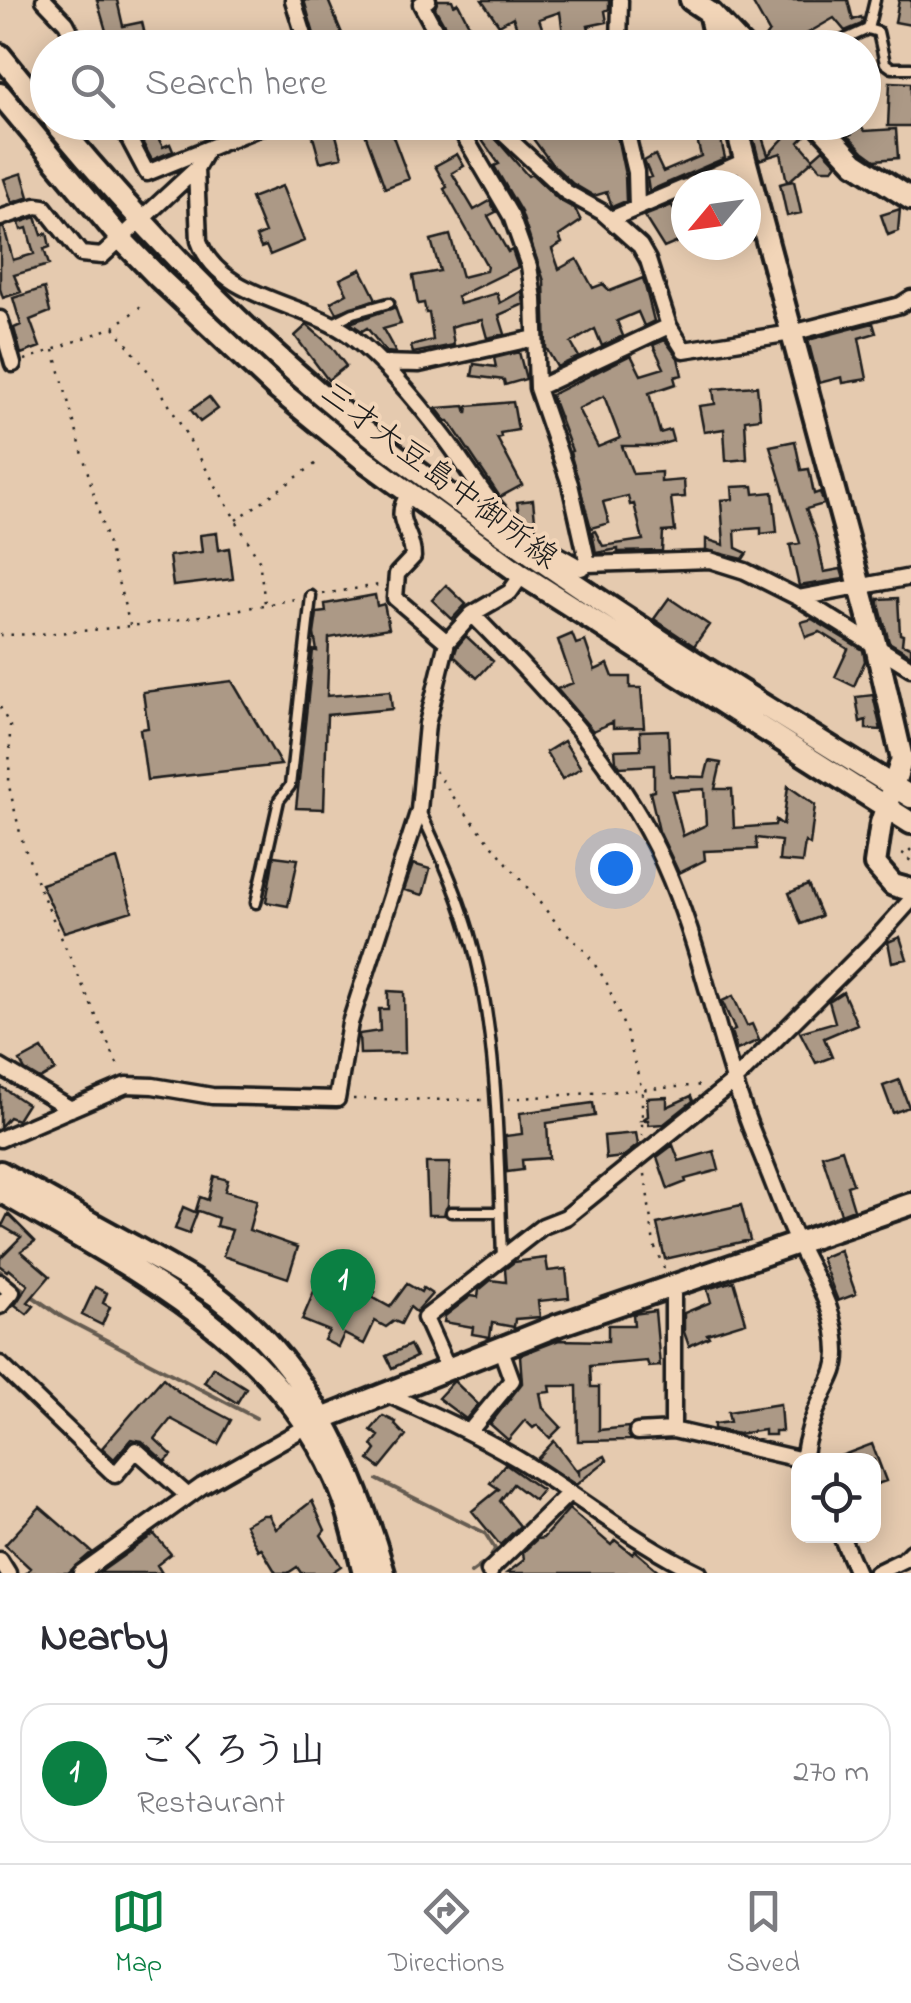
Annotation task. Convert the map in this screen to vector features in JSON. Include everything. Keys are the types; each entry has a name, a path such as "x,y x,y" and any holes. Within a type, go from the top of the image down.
{"main road":[{"path":"700,6 709,30"},
{"path":"700,6 725,30"},
{"path":"0,55 30,92"},
{"name":"三才大豆島中御所線","path":"0,94 30,130"},
{"name":"三才大豆島中御所線","path":"38,140 121,239 276,388 409,494 522,575 911,823"},
{"name":"三才大豆島中御所線","path":"71,140 141,221 258,337 341,411 482,520 581,571 654,635 902,792"},
{"path":"740,140 876,646 902,759 902,792 887,808 881,823 876,864 893,885 911,890"},
{"path":"833,140 855,163 911,199"},
{"path":"0,1172 192,1280 219,1298 272,1348 299,1379 344,1498 364,1573"},
{"path":"0,1192 140,1272 194,1308 244,1351 314,1422 364,1504 384,1573"},
{"path":"314,1422 500,1347 911,1204"}],"street":[{"path":"44,0 70,30"},
{"path":"293,0 302,30"},
{"path":"619,30 620,0"},
{"path":"422,2 436,30"},
{"path":"130,140 147,173 229,140"},
{"path":"467,140 511,216 529,266 537,388 570,484 581,571"},
{"path":"510,140 566,192 611,219 640,246 669,326 684,350 792,333 911,298"},
{"path":"628,140 636,172 637,208"},
{"path":"0,218 44,207 74,246 91,257 102,256 196,169 207,149"},
{"path":"724,170 745,161"},
{"path":"196,169 203,250 241,287 331,324 382,362 445,437 483,494 516,528 581,571 710,560 745,571 799,598 911,668"},
{"path":"611,219 671,193"},
{"path":"0,319 13,364"},
{"path":"537,388 669,326"},
{"path":"382,362 420,364 535,338"},
{"path":"409,494 400,514 414,550 413,558 397,574 395,598 447,642"},
{"path":"0,1139 126,1085 212,1096 337,1100 350,1023 419,810 435,686 447,642 472,614 510,592 522,575"},
{"path":"799,598 911,577"},
{"path":"472,614 544,686 631,798 670,878 733,1082 799,1244 825,1292 837,1351 834,1376 814,1416 805,1453"},
{"path":"447,1367 425,1318 543,1226 566,1217 733,1082 911,900"},
{"path":"0,1068 71,1109"},
{"path":"0,1282 12,1292 0,1306"},
{"path":"673,1288 674,1430"},
{"path":"468,1432 512,1380 500,1347"},
{"path":"0,1364 115,1475 136,1450 188,1496"},
{"path":"384,1394 517,1458 668,1559 698,1573"},
{"path":"81,1573 245,1459 314,1422"},
{"path":"636,1432 674,1430 791,1457"},
{"path":"490,1573 569,1494"},
{"path":"844,1543 857,1573"},
{"path":"876,1573 911,1552"},
{"path":"0,1560 8,1573"}],"lane":[{"path":"871,30 868,29 875,0"},
{"path":"881,45 885,63 892,68 911,68"},
{"path":"331,324 354,312 389,304"},
{"path":"256,903 279,800 290,786 311,596"},
{"path":"419,810 452,880 474,951 495,1100 502,1257"},
{"path":"451,1212 500,1212"}],"path":[{"path":"13,364 114,327 145,303"},
{"path":"114,327 154,380 258,560 265,605"},
{"path":"54,350 130,626"},
{"path":"235,521 321,460"},
{"path":"0,635 65,634 130,626 396,582"},
{"path":"0,707 10,726 9,786 38,886 126,1085"},
{"path":"424,754 460,806 586,952 606,981 642,1090 642,1156 654,1245 673,1288"},
{"path":"911,851 908,848 902,855 911,861"},
{"path":"337,1100 495,1100 733,1082"}],"building":[{"path":"97,0 117,0 123,26 142,22 144,30 106,30"},
{"path":"304,0 328,0 340,30 313,30"},
{"path":"438,0 458,3 472,30 447,30 435,8"},
{"path":"482,0 609,0 607,22 588,26 590,30 562,30 560,12 539,19 543,30 518,30 513,17 499,25"},
{"path":"751,0 848,0 853,20 863,20 847,30 834,18 813,30 768,30"},
{"path":"899,0 911,0 911,25 895,22"},
{"path":"890,82 911,83 911,126 888,126"},
{"path":"896,129 898,158 875,160 853,140 881,140 881,130"},
{"path":"141,140 159,140 163,147 170,144 173,151 152,160"},
{"path":"314,140 337,140 342,157 320,162"},
{"path":"367,140 394,140 409,179 385,188"},
{"path":"482,140 497,140 528,176 532,174 559,200 575,209 581,221 559,236 562,243 552,249 559,269 577,259 593,288 603,284 610,291 643,278 654,321 644,326 638,312 617,321 623,336 602,346 595,329 571,343 579,357 557,367 546,348 544,281 521,212 494,166 499,164"},
{"path":"534,140 618,140 626,201 612,207 607,192 594,196 572,183"},
{"path":"697,140 721,140 725,158 697,170 671,170 671,181 649,191 647,178 651,177 644,161 655,155 663,172 701,156"},
{"path":"754,140 763,140 768,155 782,140 801,140 813,158 823,149 837,164 833,169 821,169 813,160 788,182 794,181 801,213 787,216 780,184 787,182 781,153 759,160"},
{"path":"457,154 464,166 452,173 474,210 490,201 496,212 488,216 508,252 512,250 518,267 457,297 460,304 497,293 500,303 522,291 524,304 499,315 505,334 487,338 482,320 460,324 451,327 454,345 413,353 411,346 433,340 429,313 424,303 418,304 413,276 440,271 431,240 450,235 462,277 486,271 487,266 435,166"},
{"path":"22,173 29,197 12,203 4,179"},
{"path":"282,186 304,241 270,255 256,237 265,233 251,198"},
{"path":"671,205 671,245 664,248 644,216"},
{"path":"900,209 898,231 888,235 881,215"},
{"path":"36,217 42,235 47,233 50,247 44,249 49,265 14,275 21,292 3,298 0,228 4,228 13,260 34,254 27,228 21,230 19,223"},
{"path":"361,269 376,299 337,313 331,302 347,293 340,279"},
{"path":"44,288 50,312 30,320 40,347 21,354 14,328 21,325 13,298"},
{"path":"395,307 401,324 383,329 396,353 386,352 367,328 362,331 350,323"},
{"path":"873,323 876,333 859,338 867,379 843,383 842,377 819,383 808,340"},
{"path":"307,325 346,366 328,380 295,336"},
{"path":"665,340 678,358 682,375 674,377 676,384 649,393 660,433 670,430 673,441 655,446 622,446 633,474 661,472 661,482 684,480 685,497 671,498 675,531 663,532 662,551 618,549 596,553 592,532 595,531 603,546 643,540 634,504 630,505 628,496 603,502 609,523 591,528 572,451 551,395 631,355 641,375 664,368 653,345","holes":["604,396 620,438 598,447 578,409"]},
{"path":"519,352 526,379 505,385 504,380 472,376 474,364 496,367 494,358"},
{"path":"757,386 760,418 745,420 747,459 726,461 724,429 704,432 699,406 715,404 713,389"},
{"path":"209,397 218,409 200,422 191,410"},
{"path":"513,402 518,430 500,433 497,438 522,485 500,497 436,408 465,406 467,413 468,406"},
{"path":"795,441 801,470 809,469 814,494 820,492 824,504 806,509 824,572 841,569 844,579 799,586 790,545 800,543 770,446"},
{"path":"753,486 754,494 773,492 777,532 761,534 761,528 735,530 736,548 747,553 743,559 706,550 706,539 724,545 721,500 733,499 732,487"},
{"path":"533,500 536,530 519,515 517,502"},
{"path":"217,533 219,550 229,548 233,579 173,586 169,556 202,552 200,535"},
{"path":"446,585 466,604 452,619 432,600"},
{"path":"375,595 377,606 384,604 389,628 329,638 327,696 390,691 392,709 327,715 324,809 296,808 313,650 317,651 317,613 326,612 325,604"},
{"path":"669,598 709,625 694,646 654,619"},
{"path":"898,598 902,644 911,647 911,655 889,642 879,604 879,599"},
{"path":"812,619 863,650 865,661 854,686 835,677 848,649 820,632 806,637 801,622"},
{"path":"572,634 576,644 585,641 595,670 608,664 613,677 630,677 630,688 641,688 644,727 613,728 613,722 593,731 557,689 573,683 558,640"},
{"path":"466,636 493,661 477,678 454,656"},
{"path":"232,681 281,765 147,780 140,729 148,728 143,692"},
{"path":"873,695 881,730 866,729 866,720 860,722 856,697"},
{"path":"668,730 670,776 705,777 709,761 721,763 715,789 732,789 734,828 775,825 776,820 783,825 788,786 815,805 810,845 805,842 802,863 779,861 781,841 756,838 757,849 704,851 705,860 679,873 659,831 650,792 654,791 654,765 620,767 616,761 615,750 641,749 640,731","holes":["704,789 706,825 683,836 672,791"]},
{"path":"564,741 581,768 562,779 546,752"},
{"path":"274,856 298,859 288,906 266,902"},
{"path":"117,859 132,911 64,932 41,884"},
{"path":"413,864 430,869 423,895 404,890"},
{"path":"808,885 821,916 801,924 789,893"},
{"path":"900,937 907,959 892,962 888,942"},
{"path":"388,991 404,992 405,1053 360,1054 359,1034 380,1031 379,1009 388,1009"},
{"path":"843,992 857,1024 824,1038 832,1057 816,1063 800,1032 835,1022 829,1001"},
{"path":"733,996 747,1026 752,1024 759,1040 737,1050 731,1032 735,1030 722,1001"},
{"path":"42,1049 55,1070 40,1079 25,1070 20,1061"},
{"path":"899,1080 909,1107 893,1113 883,1086"},
{"path":"0,1086 27,1104 17,1120 9,1117 0,1127"},
{"path":"691,1096 693,1101 664,1124 649,1125 648,1120 642,1120 648,1116 647,1098 667,1097 667,1107"},
{"path":"593,1103 595,1116 547,1123 549,1158 522,1160 523,1170 507,1172 505,1136 522,1134 520,1113"},
{"path":"636,1133 638,1145 623,1157 606,1159 604,1136"},
{"path":"673,1145 679,1161 714,1151 719,1170 685,1179 686,1182 668,1189 657,1157"},
{"path":"842,1149 853,1184 847,1186 854,1209 841,1214 822,1155"},
{"path":"426,1163 450,1163 444,1215 428,1215"},
{"path":"214,1176 228,1180 225,1191 257,1200 249,1230 298,1247 288,1278 223,1256 232,1230 216,1226 218,1218 196,1210 200,1197 208,1200"},
{"path":"741,1205 750,1240 665,1259 657,1224"},
{"path":"183,1207 197,1213 189,1234 175,1229"},
{"path":"8,1214 35,1241 21,1251 50,1276 28,1302 34,1306 27,1314 15,1305 28,1285 0,1266 0,1258 21,1237 2,1226"},
{"path":"840,1250 856,1294 838,1301 821,1258"},
{"path":"546,1258 548,1271 566,1269 569,1298 538,1301 540,1317 515,1319 514,1327 492,1323 490,1337 472,1334 473,1327 444,1322 445,1316 471,1296 478,1297 479,1290 491,1280 506,1282 505,1269 514,1262"},
{"path":"325,1265 350,1275 348,1278 375,1292 372,1297 390,1307 407,1284 432,1294 416,1312 410,1307 401,1324 394,1321 386,1327 375,1321 364,1344 344,1334 338,1347 324,1340 329,1331 302,1320"},
{"path":"734,1281 746,1322 707,1334 709,1337 689,1346 684,1313 711,1302 707,1289"},
{"path":"95,1287 107,1293 103,1303 110,1307 102,1325 82,1315"},
{"path":"655,1311 660,1366 649,1367 647,1361 590,1366 591,1387 599,1387 599,1430 628,1427 631,1440 578,1441 577,1386 550,1386 551,1392 540,1393 543,1408 561,1427 550,1438 525,1420 508,1440 490,1424 522,1383 520,1355 559,1340 608,1341 608,1325 634,1325 633,1314"},
{"path":"410,1345 416,1357 392,1368 386,1356"},
{"path":"213,1367 246,1388 237,1403 204,1382"},
{"path":"163,1378 180,1393 231,1420 218,1444 171,1419 155,1439 172,1455 165,1462 142,1441 131,1439 114,1459 102,1448"},
{"path":"454,1381 478,1404 466,1419 438,1398"},
{"path":"780,1404 782,1431 775,1431 775,1435 764,1435 764,1430 738,1434 714,1429 714,1424 730,1422 728,1412"},
{"path":"383,1416 396,1422 406,1436 380,1468 369,1460 379,1436 371,1430"},
{"path":"554,1441 579,1474 579,1469 605,1456 607,1460 576,1485 537,1459"},
{"path":"872,1444 875,1453 848,1453"},
{"path":"505,1464 542,1490 534,1500 513,1484 500,1501 520,1526 500,1545 472,1511 499,1489 490,1483"},
{"path":"312,1501 325,1530 321,1535 341,1566 331,1573 301,1573 297,1567 288,1573 276,1573 245,1524 269,1515 276,1529"},
{"path":"40,1507 92,1552 68,1573 26,1573 30,1568 5,1545"},
{"path":"569,1509 611,1545 615,1540 632,1554 635,1551 661,1573 507,1573 524,1560 523,1552 543,1538"},
{"path":"154,1534 171,1554 157,1565 162,1573 99,1573"}],"waterway":[{"path":"0,1076 55,1108"},
{"path":"0,1271 25,1291"},
{"path":"32,1296 62,1317 256,1418"},
{"path":"378,1480 485,1533 495,1549 490,1559 471,1573"}],"place":[{"name":"ごくろう山","path":"343,1331"}]}
